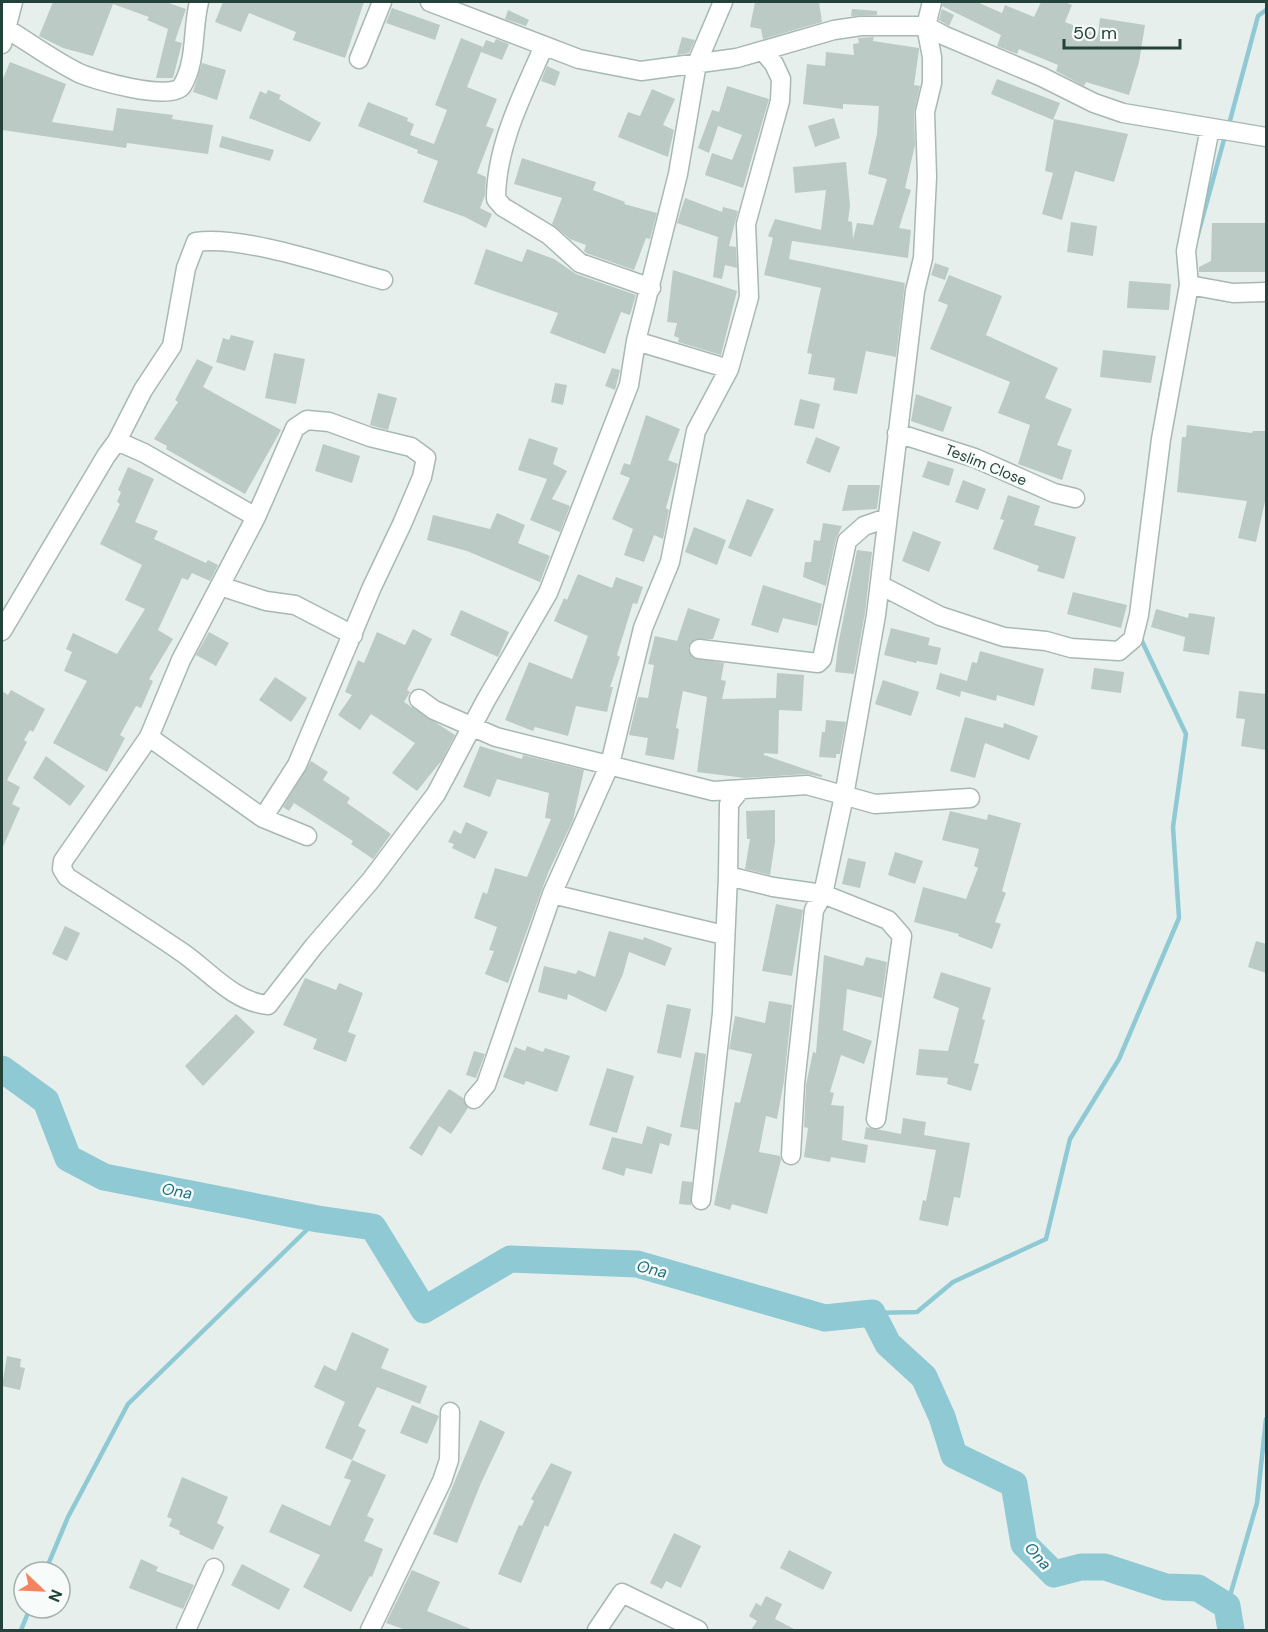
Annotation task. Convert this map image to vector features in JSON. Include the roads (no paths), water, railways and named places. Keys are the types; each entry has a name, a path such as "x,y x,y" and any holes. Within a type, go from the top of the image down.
{"street":[{"path":"13,2 4,36 77,72 109,83 161,93 175,92 182,87 193,51 199,2"},
{"path":"359,59 382,2"},
{"path":"430,2 459,6 544,46 579,59 641,71 763,51 834,30 861,26 926,26 1042,77 1094,103 1142,118 1189,122 1210,128 1266,137"},
{"path":"263,818 297,765 422,477 426,458 411,447 370,437 329,422 307,420 295,428 256,517 181,660 149,737 63,861 62,869 67,877 185,955 232,992 252,1003 268,1005 314,946 371,880 436,794 548,593 571,541 629,385 636,341 678,174 697,63 723,2"},
{"path":"791,1155 795,1084 814,910 823,894 844,796 880,585 915,291 922,258 927,177 925,112 932,83 932,57 926,26 932,2"},
{"path":"544,46 510,125 498,171 496,199 503,207 549,235 580,263 651,288"},
{"path":"474,1099 486,1085 552,894 610,764 643,628 670,562 696,431 729,369 749,297 746,224 780,101 781,79 774,64 763,51"},
{"path":"880,585 940,616 1004,637 1046,641 1071,648 1119,651 1133,639 1139,615 1161,439 1189,285 1186,251 1210,128"},
{"path":"2,631 117,441 143,390 172,346 186,268 196,242 216,239 306,259 383,280"},
{"path":"1189,285 1233,293 1266,292"},
{"path":"636,341 729,369"},
{"name":"Teslim Close","path":"897,433 975,458 1054,493 1075,498"},
{"path":"117,441 144,453 256,517"},
{"path":"699,649 818,663 822,658 847,541 864,526 887,518"},
{"path":"220,586 266,601 295,605 353,635"},
{"path":"419,699 434,710 496,737 713,791 807,785 875,804 970,798"},
{"path":"149,737 263,818 307,836"},
{"path":"701,1200 722,1013 729,804 739,791"},
{"path":"728,876 773,887 823,894 888,920 902,936 876,1119"},
{"path":"552,894 724,935"},
{"path":"370,1630 442,1481 448,1460 450,1412"},
{"path":"186,1630 214,1568"},
{"path":"597,1630 622,1593 698,1630"}],"waterway":[{"path":"1228,128 1258,16 1266,10"},
{"path":"1197,238 1225,136"},
{"path":"1159,404 1163,380"},
{"path":"872,1313 917,1312 953,1282 1046,1239 1070,1139 1119,1059 1179,918 1173,827 1186,734 1140,637"},
{"name":"Ona","path":"2,1069 46,1101 68,1158 104,1177 318,1219 373,1227 424,1310 510,1259 637,1264 825,1318 872,1313 888,1344 924,1377 942,1417 954,1455 1014,1484 1024,1544 1054,1574 1081,1567 1105,1567 1166,1587 1198,1588 1227,1606 1231,1630"},
{"path":"50,1560 68,1517 128,1404 318,1219"},
{"path":"1227,1606 1257,1503 1266,1419"},
{"path":"21,1630 25,1620"}]}
